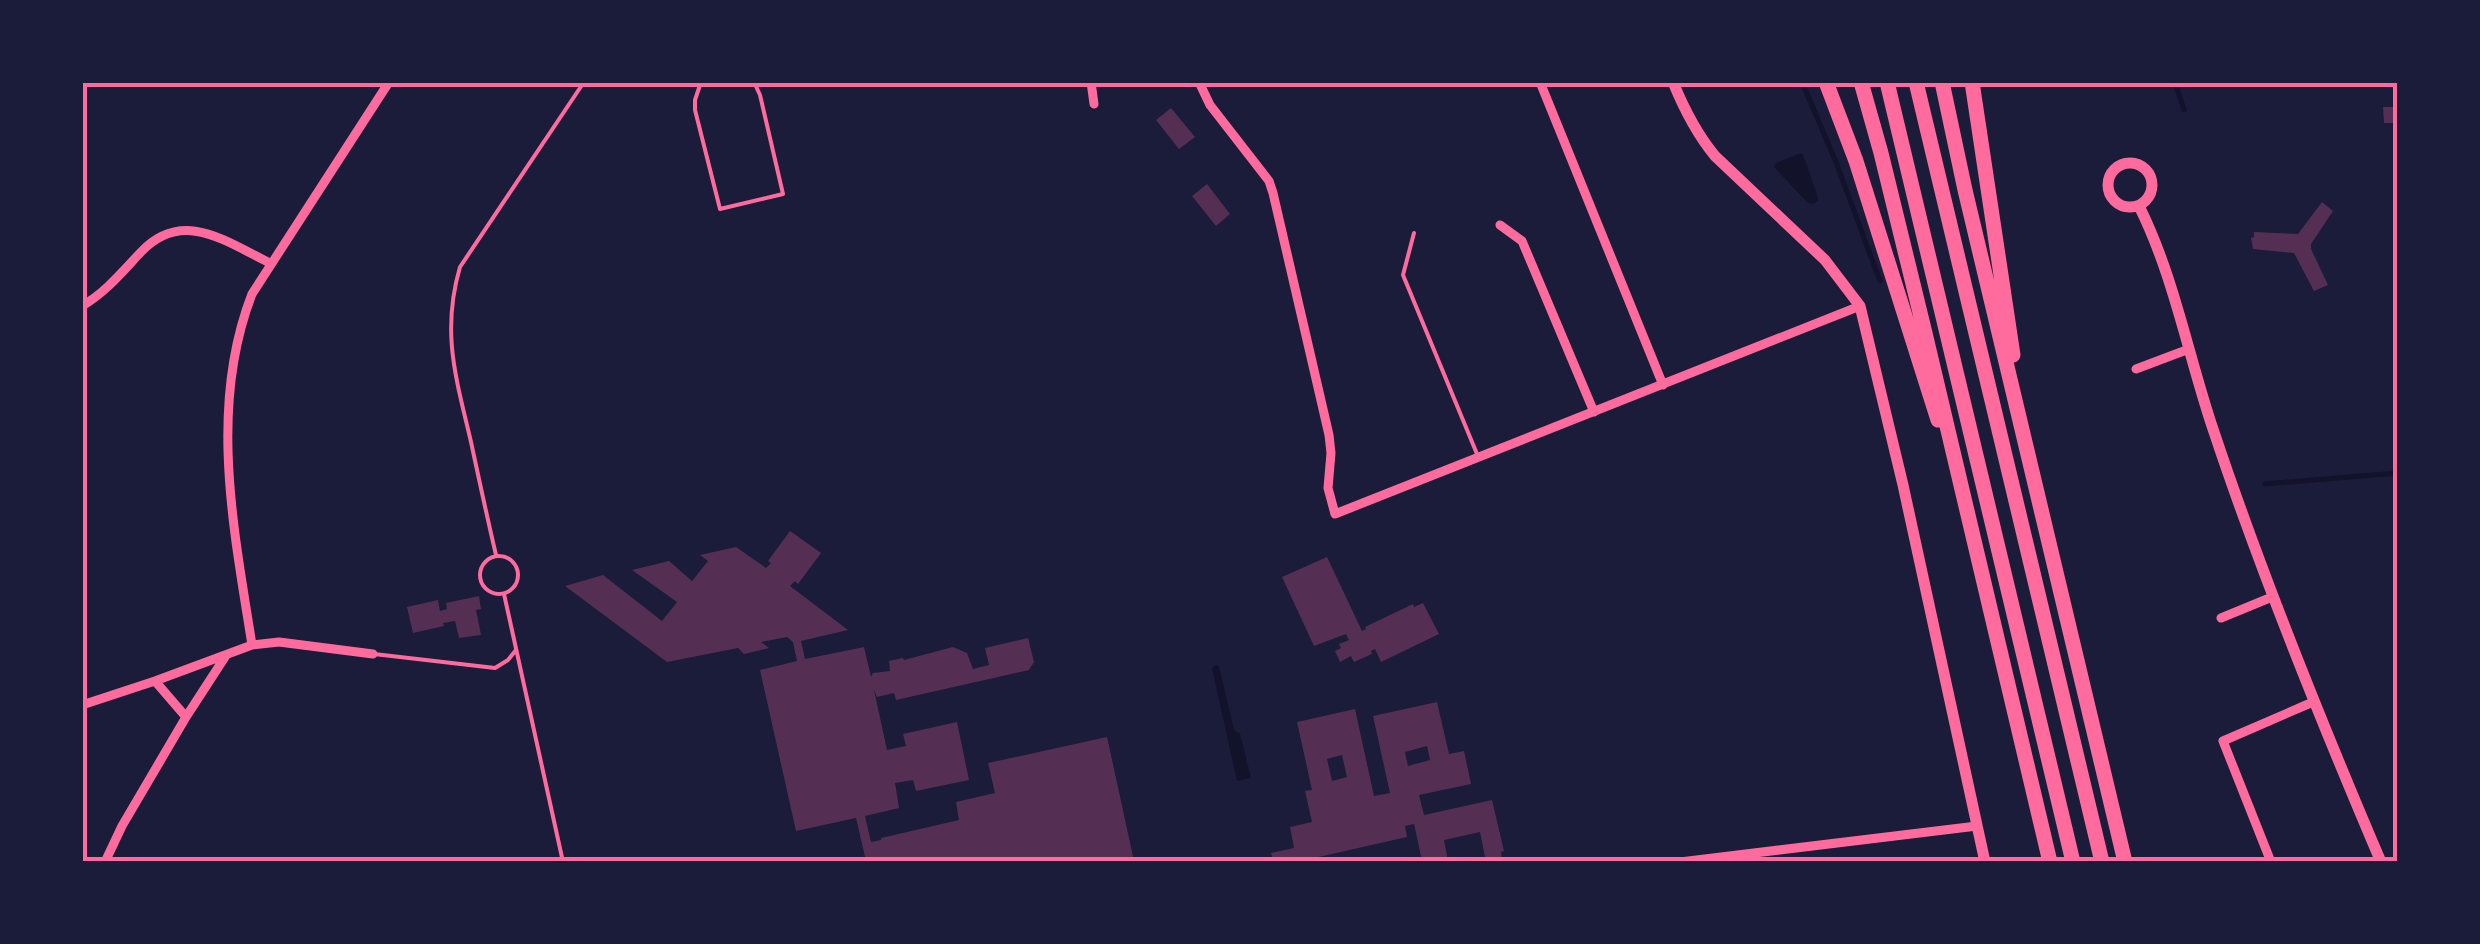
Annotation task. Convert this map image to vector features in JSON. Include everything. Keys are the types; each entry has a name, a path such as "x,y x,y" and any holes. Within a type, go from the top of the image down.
{"highway":[{"path":"1826,82 1856,161 1927,391 1961,480"},
{"path":"1861,82 1961,480 2050,862"},
{"path":"1887,82 2073,862"},
{"path":"1916,82 2102,862"},
{"path":"1942,82 2125,862"},
{"path":"1972,82 2018,409"}],"street":[{"path":"252,645 228,478 227,432 244,312 270,264 389,82"},
{"path":"1091,82 1094,104"},
{"path":"1199,82 1210,105 1273,194 1330,435 1328,488 1336,514 1860,306"},
{"path":"1540,82 1663,385"},
{"path":"1673,82 1686,114 1714,156 1826,260 1860,306 1985,862"},
{"path":"2139,206 2152,233 2212,426 2272,596 2381,862"},
{"path":"1500,224 1522,241 1594,412"},
{"path":"82,306 100,296 162,234 184,228 211,234 270,264"},
{"path":"2136,369 2189,349"},
{"path":"2221,618 2272,596"},
{"path":"82,705 252,645 279,642 373,654"},
{"path":"105,862 186,717 228,654"},
{"path":"154,682 186,717"},
{"path":"2271,862 2223,741 2314,702"},
{"path":"1680,862 1977,826"}],"lane":[{"path":"496,555 454,368 449,332 452,299 460,267 584,82"},
{"path":"700,82 694,100 720,208 783,194 754,82"},
{"path":"1414,233 1403,274 1478,458"},
{"path":"496,555 513,562 518,574 514,586 504,594 486,590 480,580 484,562 496,555"},
{"path":"504,594 563,862"},
{"path":"373,654 495,668 516,650"}],"shaded area":[{"path":"1801,153 1817,195 1814,204 1808,203 1774,167"},
{"path":"1216,665 1251,778 1237,781 1212,668"}],"building":[{"path":"2383,107 2398,107 2398,123 2384,123"},
{"path":"1171,108 1195,137 1179,149 1156,120"},
{"path":"1207,184 1230,214 1216,226 1192,196"},
{"path":"2322,202 2333,211 2311,249 2328,285 2314,291 2294,253 2253,249 2251,238 2254,232 2298,234"},
{"path":"790,531 821,553 798,584 795,581 790,586 848,630 801,641 805,659 864,647 871,677 873,673 890,671 889,661 953,647 967,653 973,669 989,665 985,648 1028,638 1034,662 1029,670 896,700 894,693 877,697 874,690 887,750 906,746 903,734 957,722 969,780 916,791 913,780 895,783 899,808 865,816 871,842 959,820 956,802 995,793 988,763 1107,737 1134,861 866,861 856,818 796,831 760,670 797,661 793,642 787,637 761,642 769,648 744,654 738,648 667,662 565,586 603,575 662,621 677,602 632,570 669,561 692,581 708,561 700,555 736,547 766,568"},
{"path":"1327,557 1362,631 1413,604 1414,607 1423,603 1439,634 1381,662 1375,649 1354,662 1351,656 1340,662 1335,651 1341,648 1339,644 1349,640 1346,634 1314,646 1282,577"},
{"path":"479,596 481,609 476,610 481,635 459,638 455,621 413,633 407,607 438,600 440,611 447,609 446,603"},
{"path":"1437,702 1449,754 1464,751 1471,784 1419,795 1424,815 1492,800 1504,851 1502,861 1472,861 1485,857 1480,832 1444,840 1448,861 1422,861 1414,824 1405,826 1407,837 1314,858 1315,861 1273,861 1271,853 1294,848 1290,827 1312,822 1305,791 1312,790 1297,722 1355,709 1374,796 1390,793 1373,716","holes":["1427,746 1430,760 1408,766 1405,752","1342,755 1347,777 1332,781 1327,759"]}],"waterway":[{"path":"1802,82 1880,281"},
{"path":"2175,82 2184,110"},
{"path":"2265,484 2398,473"}]}
